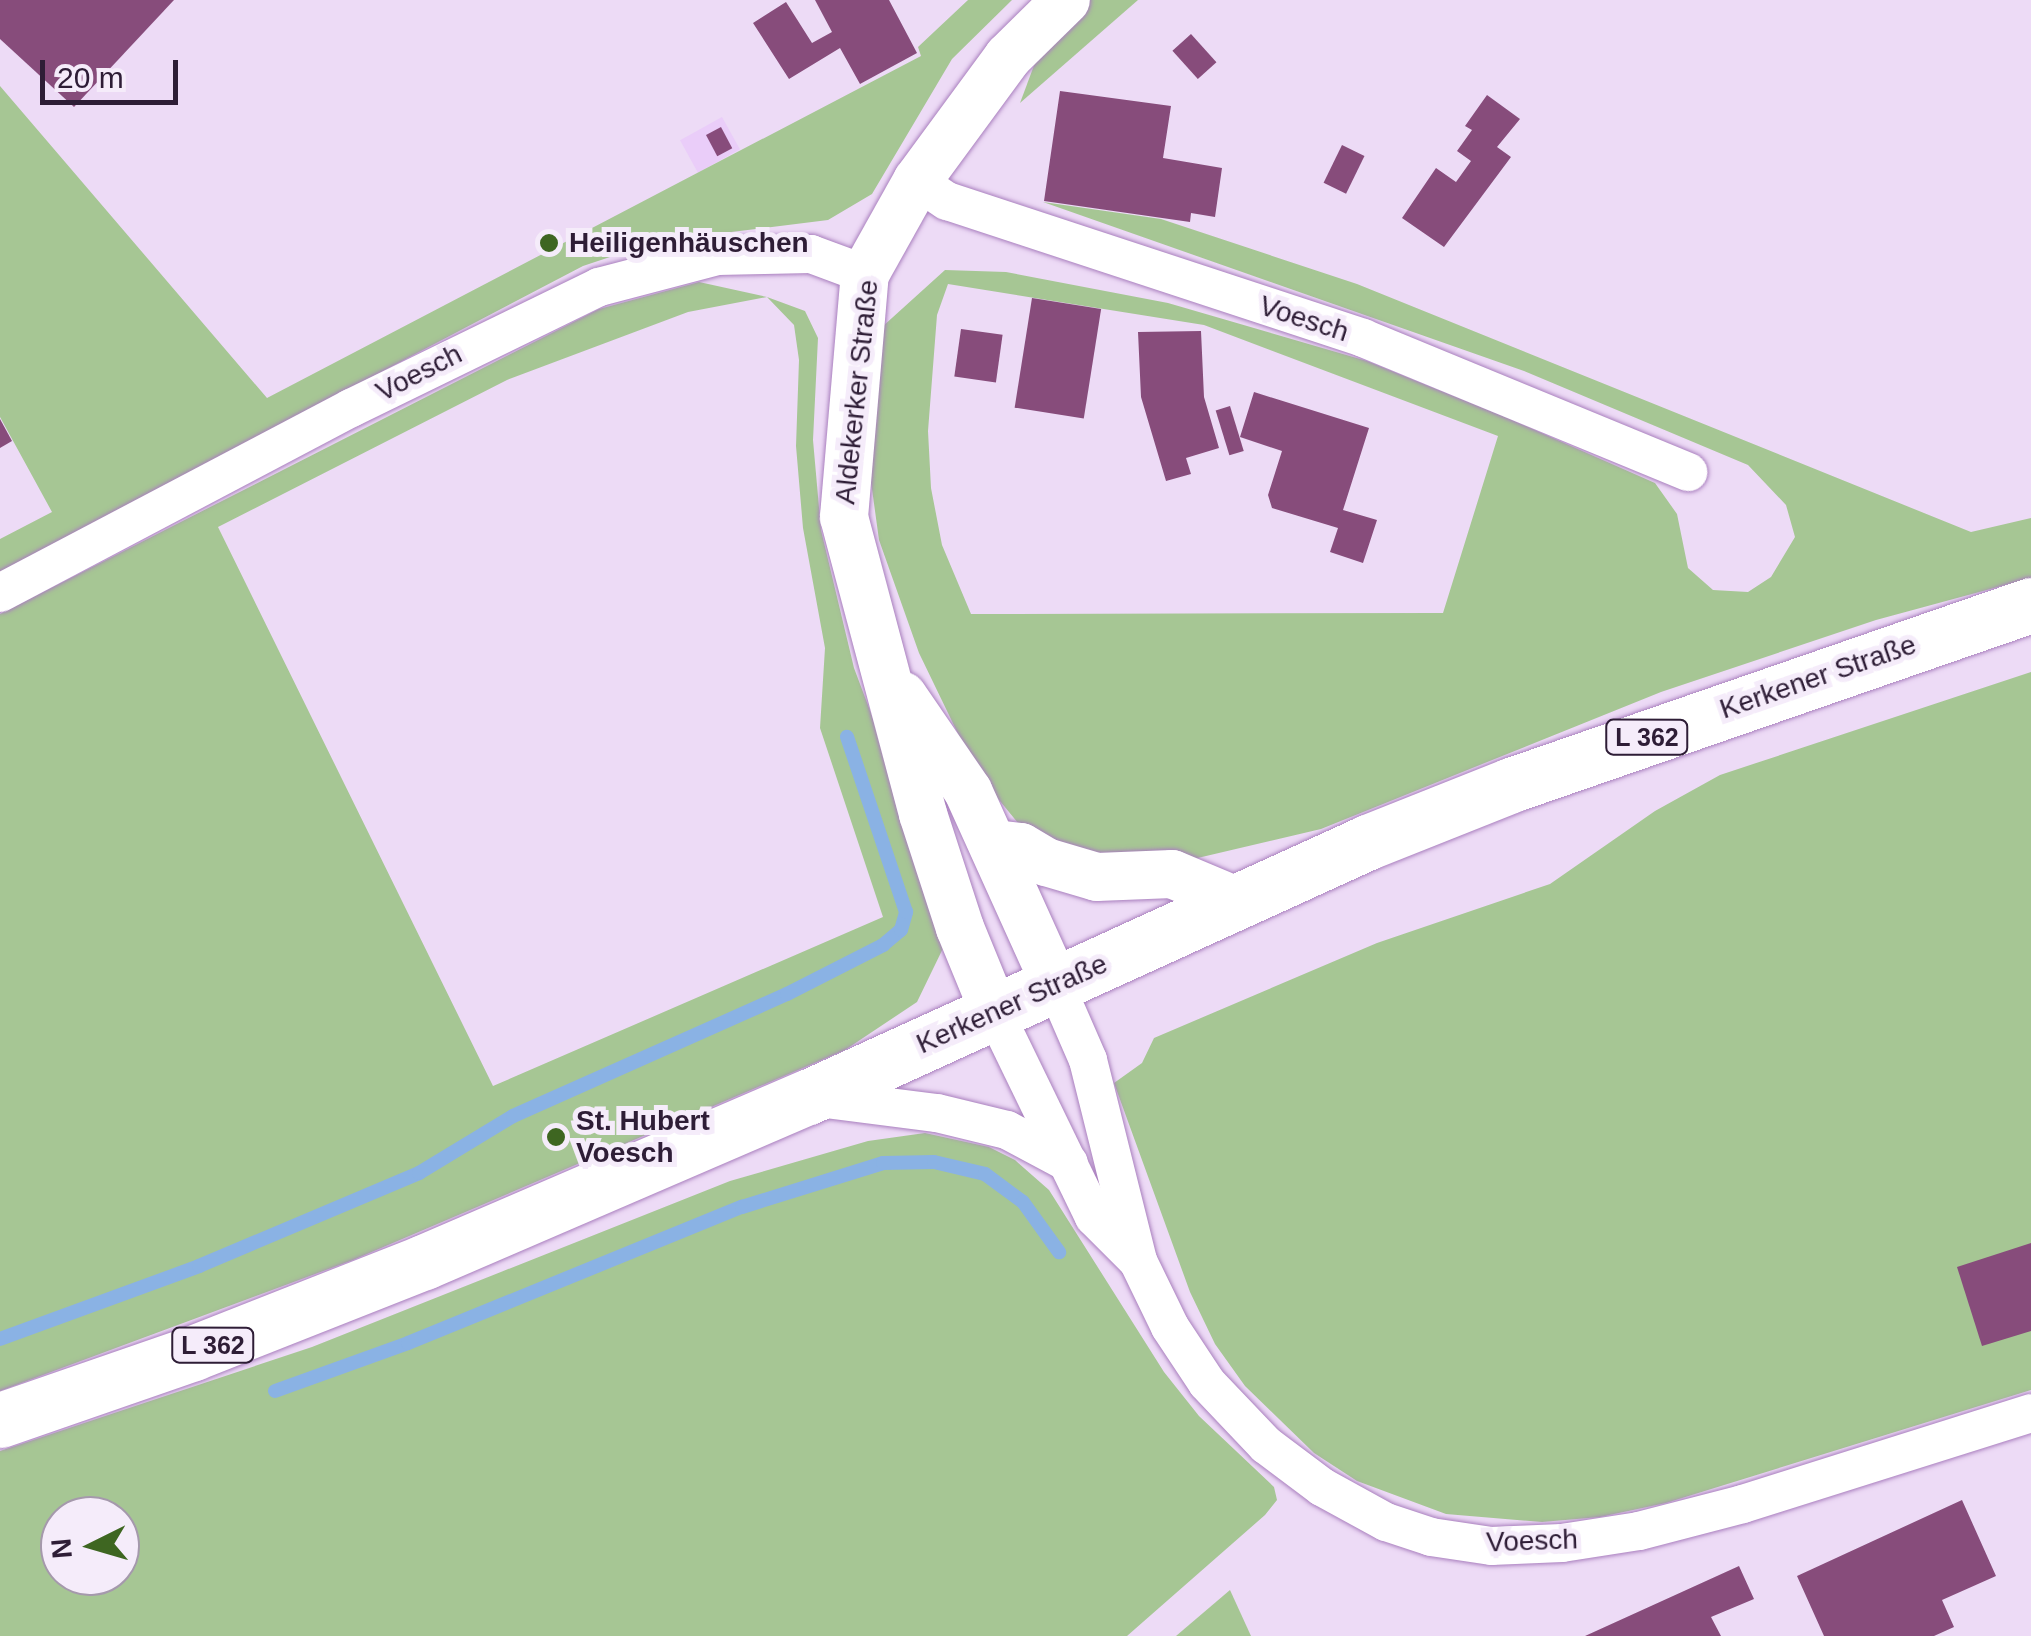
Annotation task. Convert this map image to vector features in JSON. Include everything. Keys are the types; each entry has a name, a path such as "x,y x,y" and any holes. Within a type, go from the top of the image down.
{"main road":[{"name":"Kerkener Straße","path":"0,1420 193,1353 424,1262 808,1096 1368,842 1511,785 2031,605"}],"street":[{"name":"Aldekerker Straße","path":"994,1011 960,928 883,666 844,516 866,274 917,181 1008,57 1066,0"},
{"name":"Voesch","path":"917,181 947,201 1363,338 1688,472"},
{"name":"Voesch","path":"0,593 350,408 599,287 716,256 810,254 866,274"},
{"path":"883,666 968,791 1055,984"},
{"path":"995,844 1021,847 1046,862 1097,877 1172,874 1239,902"},
{"name":"Voesch","path":"1055,984 1088,1060 1138,1261 1170,1327 1207,1383 1266,1445 1322,1487 1386,1522 1431,1537 1491,1546 1562,1543 1639,1531 1742,1504 2031,1413"},
{"name":"Voesch","path":"994,1011 1094,1217 1138,1261"},
{"path":"808,1096 936,1113 1008,1130 1069,1163"}],"shaded area":[{"path":"722,117 740,149 698,173 680,140"}],"green space":[{"path":"968,0 1012,0 952,59 872,194 828,220 658,241 583,266 0,572 0,539 52,512 0,417 0,86 267,398 921,56 918,47"},
{"path":"1080,0 1138,0 1020,103 1048,28"},
{"path":"1043,202 1161,219 1357,284 1971,532 2031,518 2031,578 1876,620 1661,692 1321,829 1155,868 1096,862 1018,823 977,773 919,653 879,540 865,438 882,327 945,270 1006,272 1168,303 1367,361 1655,483 1677,514 1688,568 1713,590 1748,592 1771,577 1795,537 1786,505 1748,465 1524,371","holes":["948,284 1204,325 1498,436 1443,613 971,614 942,545 931,488 928,431 937,315"]},
{"path":"699,282 767,297 805,311 818,338 813,440 821,530 854,668 934,881 948,938 917,1002 845,1050 353,1260 0,1391 0,614 599,309","holes":["767,297 794,325 799,360 796,446 803,528 825,648 820,728 883,917 493,1086 218,527 507,380 688,312"]},
{"path":"2031,672 2031,1390 1666,1503 1600,1517 1542,1522 1446,1514 1357,1481 1314,1453 1245,1386 1215,1344 1190,1292 1114,1083 1142,1063 1154,1038 1377,943 1550,884 1655,811 1720,775"},
{"path":"925,1133 989,1147 1015,1160 1049,1190 1164,1372 1199,1416 1274,1487 1277,1500 1265,1515 1127,1636 0,1636 0,1451 312,1347 730,1181 868,1141"},
{"path":"1230,1590 1251,1636 1176,1636"}],"building":[{"path":"0,0 174,0 74,107 0,39"},
{"path":"815,0 889,0 917,53 860,84 840,48 789,79 753,23 786,2 812,43 832,32"},
{"path":"1191,34 1216,62 1198,79 1172,51"},
{"path":"1060,91 1171,106 1163,158 1222,168 1215,217 1191,213 1190,222 1044,201"},
{"path":"1487,95 1520,119 1497,147 1511,157 1444,247 1402,218 1436,168 1456,182 1471,161 1457,151 1472,130 1465,126"},
{"path":"721,127 732,148 717,156 706,135"},
{"path":"1342,145 1364,156 1346,194 1324,183"},
{"path":"1032,298 1101,309 1084,419 1015,408"},
{"path":"961,329 1003,335 996,382 954,377"},
{"path":"1201,331 1204,397 1219,448 1186,458 1191,474 1166,481 1141,397 1138,332"},
{"path":"1254,392 1369,428 1343,510 1377,520 1363,563 1330,552 1338,528 1272,508 1268,495 1282,451 1240,437"},
{"path":"1230,406 1244,451 1229,455 1216,410"},
{"path":"0,419 12,441 0,448"},
{"path":"2031,1243 2031,1331 1982,1346 1957,1267"},
{"path":"1962,1500 1996,1576 1942,1600 1954,1627 1934,1636 1824,1636 1797,1576"},
{"path":"1739,1566 1754,1599 1711,1617 1721,1636 1585,1636"}],"waterway":[{"path":"0,1339 199,1266 419,1173 513,1116 787,994 883,945 901,930 906,912 847,737"},
{"path":"275,1391 408,1343 742,1207 883,1163 934,1162 985,1174 1023,1202 1059,1252"}],"place":[{"name":"Heiligenhäuschen","path":"549,243"},
{"name":"St. Hubert Voesch","path":"556,1137"}]}
